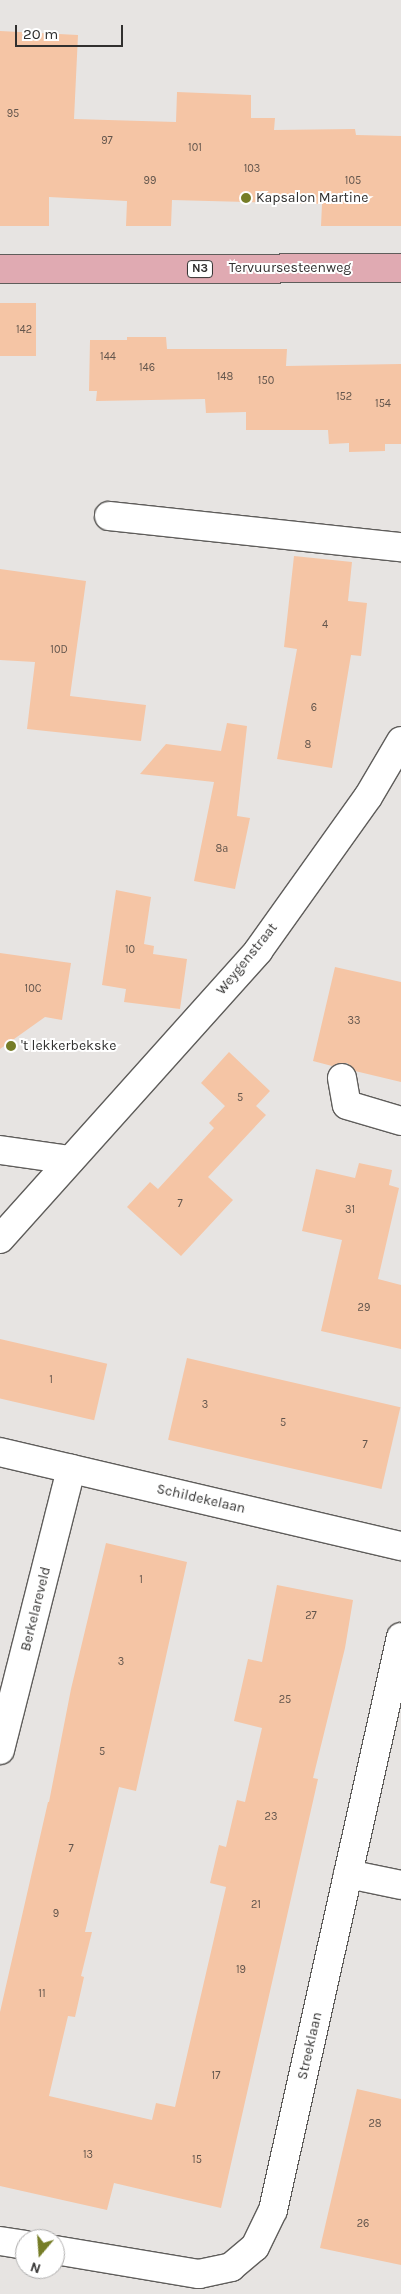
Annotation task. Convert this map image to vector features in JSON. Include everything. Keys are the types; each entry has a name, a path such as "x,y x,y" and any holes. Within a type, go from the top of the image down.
{"main road":[{"name":"Tervuursesteenweg","path":"0,269 401,268"}],"street":[{"path":"109,516 401,547"},
{"name":"Weygenstraat","path":"0,1239 258,951 368,797 401,741"},
{"path":"342,1078 347,1105 401,1121"},
{"path":"0,1150 70,1160"},
{"name":"Schildekelaan","path":"0,1452 401,1546"},
{"name":"Berkelareveld","path":"0,1750 71,1469"},
{"name":"Streeklaan","path":"65,2252 199,2274 231,2267 255,2246 273,2210 401,1637"},
{"path":"348,1874 401,1885"},
{"path":"0,2241 15,2244"}],"building":[{"path":"0,31 78,35 74,119 176,122 177,92 251,95 251,118 275,118 274,130 355,129 356,135 401,136 401,226 321,226 322,204 172,200 171,226 126,226 127,201 49,197 49,226 0,226"},
{"path":"0,303 36,303 36,356 0,356"},
{"path":"127,337 166,337 167,349 287,349 286,366 401,364 401,444 385,444 385,451 349,452 349,443 329,444 328,430 246,430 246,412 206,413 205,399 96,401 97,391 89,391 90,340 127,340"},
{"path":"294,556 352,562 348,601 367,603 361,656 351,655 332,768 277,759 297,649 284,647"},
{"path":"0,569 86,581 70,696 146,705 141,741 27,729 35,662 0,660"},
{"path":"227,723 247,726 237,816 250,818 235,889 194,881 214,782 140,774 166,744 221,751"},
{"path":"116,890 151,897 144,944 154,946 153,954 187,959 180,1009 124,1002 126,989 102,985"},
{"path":"0,953 71,963 62,1020 45,1017 0,1049"},
{"path":"335,967 401,982 401,1082 355,1071 347,1063 332,1066 313,1061"},
{"path":"229,1052 270,1091 256,1106 266,1115 208,1177 233,1200 181,1256 127,1207 150,1182 158,1189 214,1128 209,1123 225,1106 201,1083"},
{"path":"359,1163 392,1170 389,1185 399,1188 378,1279 401,1285 401,1349 321,1331 342,1240 302,1231 316,1169 355,1178"},
{"path":"0,1339 107,1364 94,1420 0,1399"},
{"path":"187,1358 400,1407 381,1489 168,1440"},
{"path":"106,1543 187,1562 136,1791 119,1787 85,1932 92,1932 81,1976 84,1977 75,2017 68,2016 49,2096 152,2120 156,2103 175,2107 226,1887 210,1883 219,1845 226,1847 237,1800 245,1802 262,1728 234,1721 248,1659 262,1662 277,1585 353,1600 345,1648 313,1778 318,1779 221,2208 114,2183 107,2210 0,2186 0,2012 49,1802 71,1689"},
{"path":"357,2089 401,2099 401,2265 320,2248"}],"place":[{"name":"Kapsalon Martine","path":"246,198"},
{"name":"'t lekkerbekske","path":"11,1046"}]}
